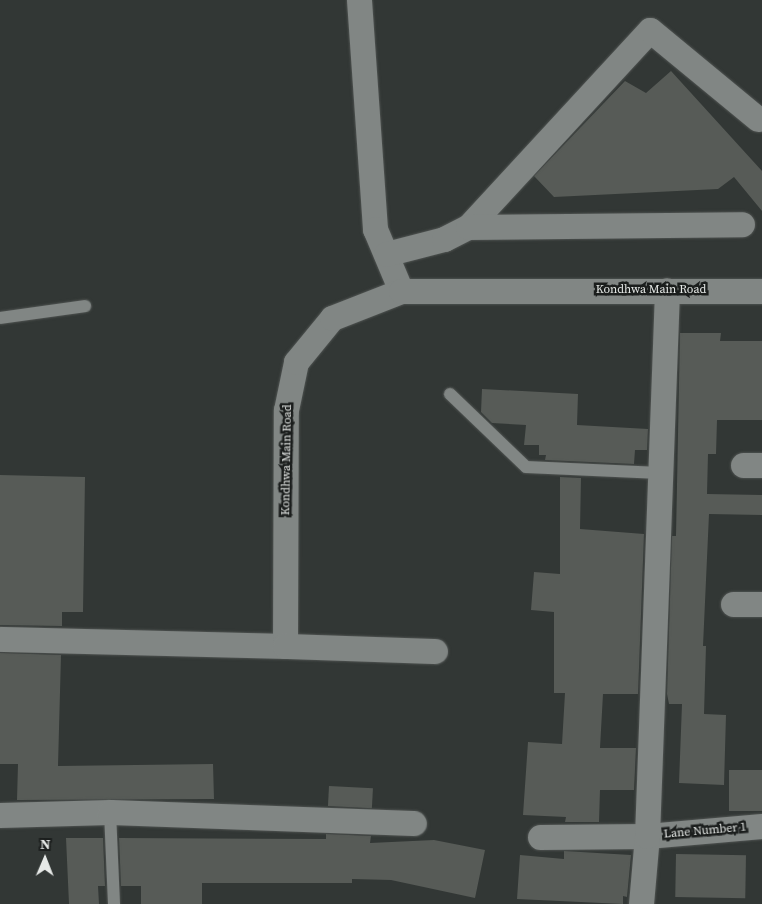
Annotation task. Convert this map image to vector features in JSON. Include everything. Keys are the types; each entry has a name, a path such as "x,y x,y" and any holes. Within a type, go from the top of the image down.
{"street":[{"path":"359,0 375,229 401,291"},
{"path":"386,254 444,239 468,227 650,30 758,119"},
{"path":"468,227 742,224"},
{"path":"641,904 647,836 667,290"},
{"name":"Kondhwa Main Road","path":"285,646 286,410 296,362 332,318 401,291 762,291"},
{"path":"733,604 762,604"},
{"path":"0,639 435,651"},
{"path":"0,815 110,812 414,823"},
{"name":"Lane Number 1","path":"540,837 647,836 762,826"}],"lane":[{"path":"0,318 85,306"},
{"path":"450,394 526,467 660,473"},
{"path":"110,812 114,904"}],"building":[{"path":"671,71 762,171 762,211 734,177 718,189 554,197 534,176 625,81 646,93"},
{"path":"680,333 721,333 720,341 762,341 762,420 717,420 716,454 708,454 707,494 762,495 762,515 709,514 703,646 706,646 704,714 726,715 724,785 679,783 682,704 669,704 667,694 672,536 676,536"},
{"path":"482,389 578,394 577,425 648,429 647,450 635,450 634,464 545,460 546,455 539,455 539,445 524,445 526,425 492,423 481,412"},
{"path":"0,475 85,477 83,612 62,612 62,626 0,625"},
{"path":"560,477 581,478 580,529 644,534 638,694 603,694 600,748 636,748 634,790 600,790 599,822 565,822 566,817 523,815 528,742 562,744 565,693 554,693 554,612 531,610 534,572 560,574"},
{"path":"0,653 61,655 58,766 213,764 214,799 17,800 18,764 0,764"},
{"path":"729,770 762,770 762,811 729,811"},
{"path":"329,786 373,788 372,808 328,806"},
{"path":"326,834 371,836 370,843 434,840 485,850 475,898 391,880 352,879 352,883 202,883 202,904 141,904 141,886 121,886 119,838 326,839"},
{"path":"66,838 103,838 105,886 98,886 99,904 69,904"},
{"path":"564,851 631,855 627,897 623,896 623,904 517,899 520,855 564,859"},
{"path":"676,854 746,855 745,898 675,897"}]}
